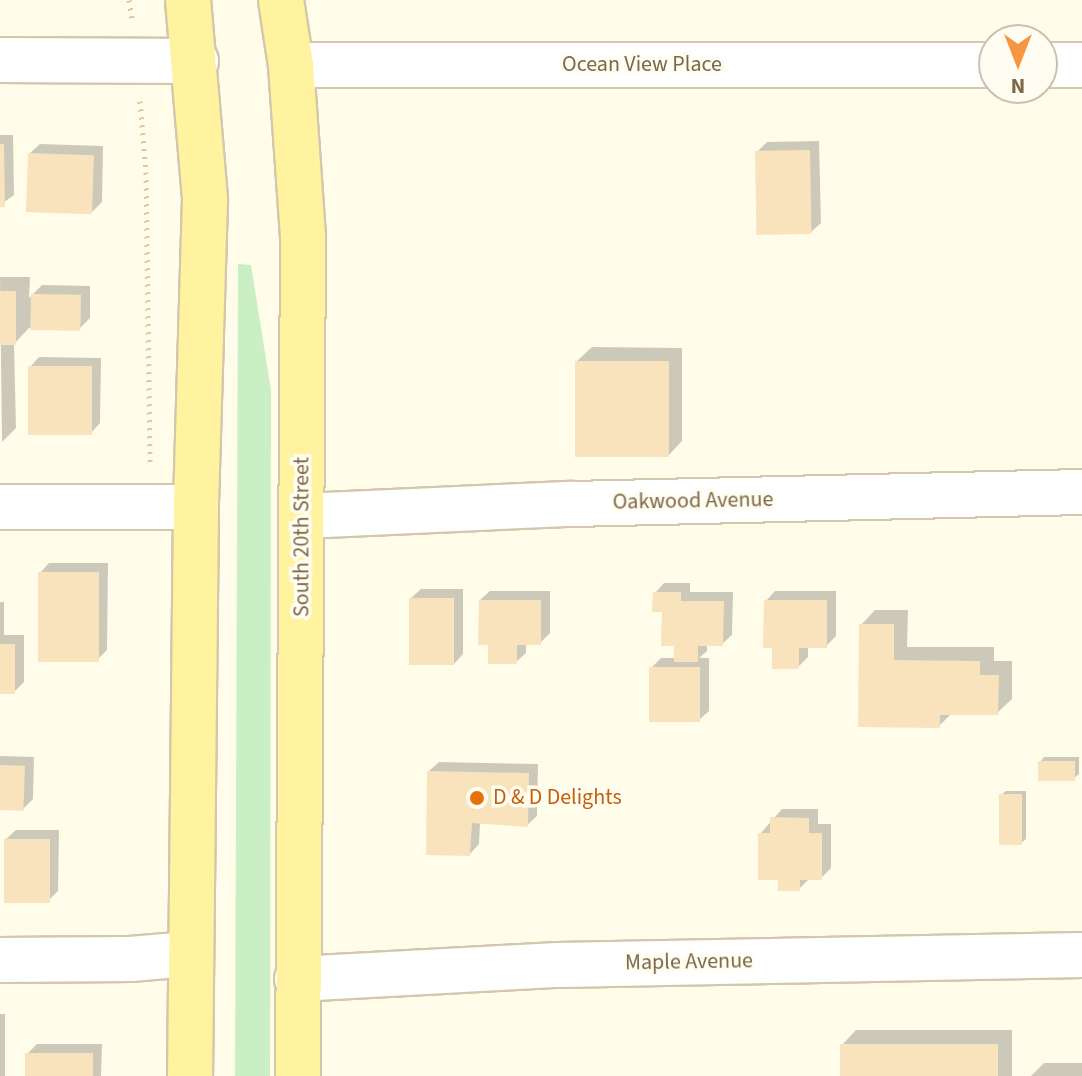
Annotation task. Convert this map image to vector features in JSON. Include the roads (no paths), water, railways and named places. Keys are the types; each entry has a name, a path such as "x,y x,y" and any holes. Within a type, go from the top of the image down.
{"main road":[{"path":"188,0 196,61 205,200 196,507 190,1076"},
{"name":"South 20th Street","path":"281,0 291,65 303,236 298,1076"}],"street":[{"path":"0,60 196,61"},
{"name":"Ocean View Place","path":"291,65 978,65"},
{"path":"1058,65 1082,65"},
{"name":"Oakwood Avenue","path":"303,516 572,504 1082,492"},
{"path":"0,507 196,507"},
{"path":"0,960 130,959 190,954"},
{"name":"Maple Avenue","path":"297,979 558,965 1082,955"}],"place":[{"name":"D & D Delights","path":"477,798"}]}
